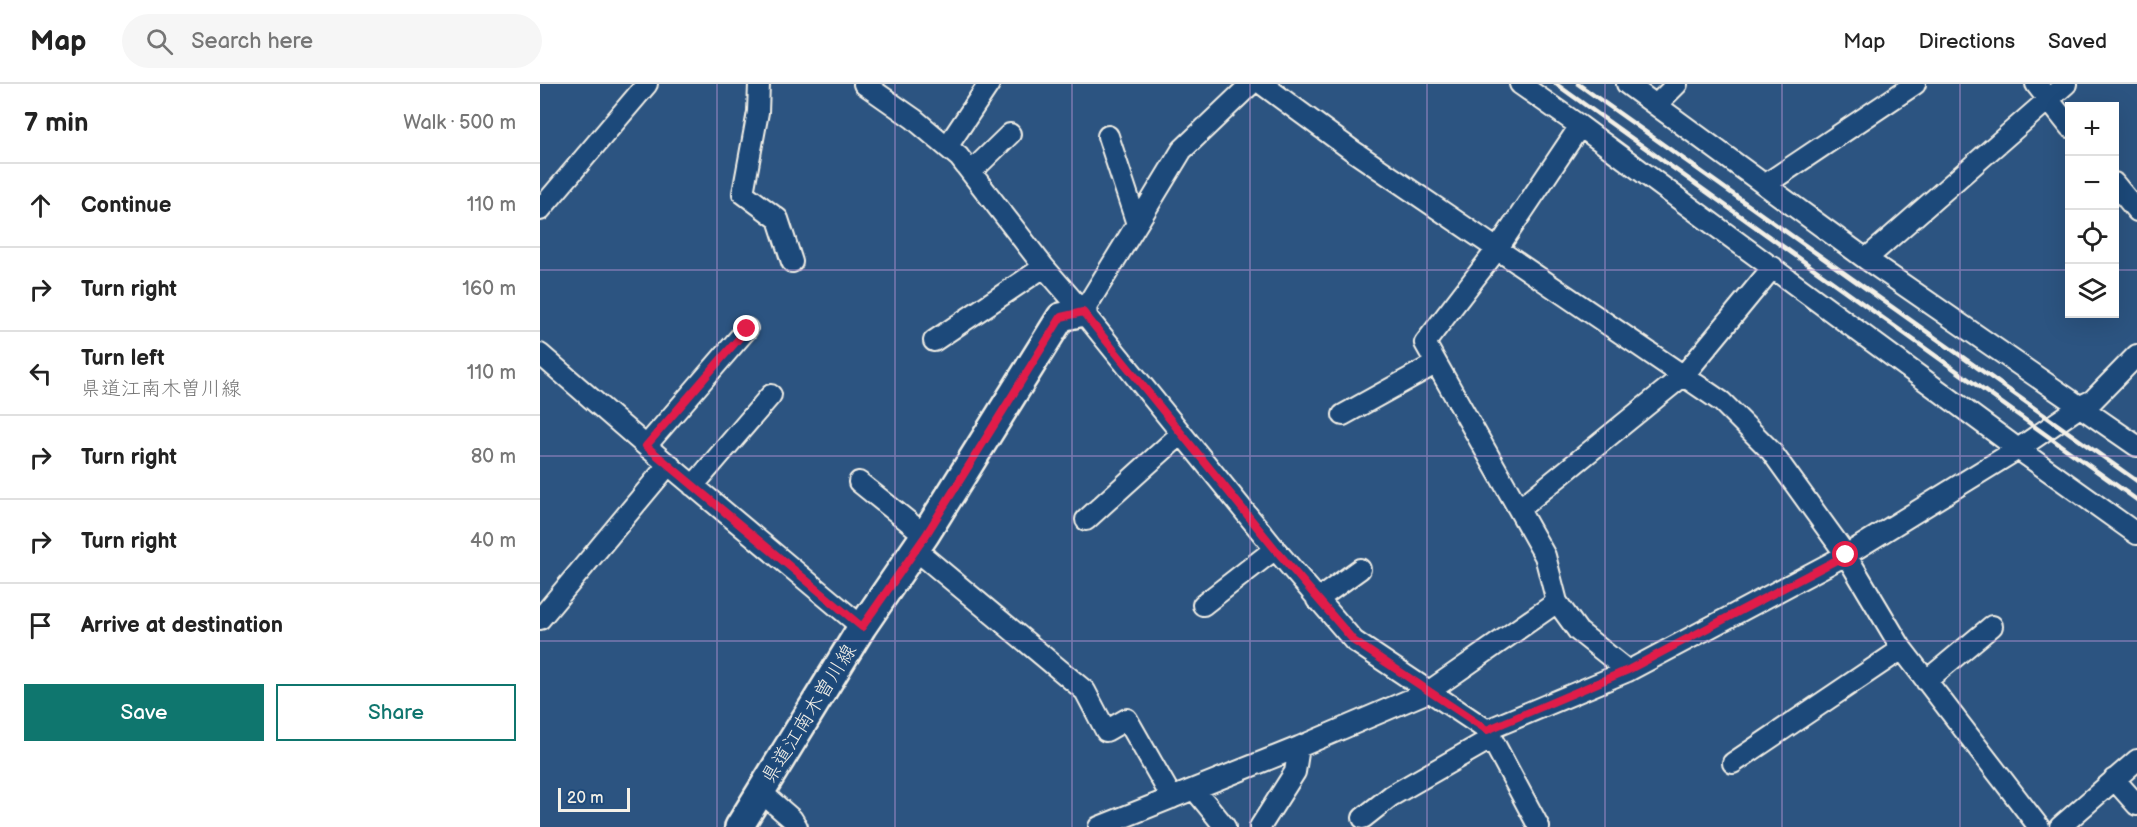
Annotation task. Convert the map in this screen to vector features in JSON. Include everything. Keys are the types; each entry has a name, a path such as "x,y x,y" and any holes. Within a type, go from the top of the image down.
{"main road":[{"name":"県道江南木曽川線","path":"740,827 862,627 921,543 1061,317 1083,312"}],"street":[{"path":"540,210 647,84"},
{"path":"759,84 758,112 743,193 778,219 792,262"},
{"path":"864,84 914,119 959,157 1044,267 1317,600 1354,641 1489,734 1539,827"},
{"path":"947,147 988,84"},
{"path":"1083,312 1182,150 1251,84"},
{"path":"1262,84 1353,151 1722,402 1771,451 1846,555 1902,649 2039,827"},
{"path":"1520,84 2137,534"},
{"path":"1627,84 1866,259 2137,446"},
{"path":"1656,105 1677,84"},
{"path":"1766,184 1915,84"},
{"path":"1866,259 2041,91 2066,84"},
{"path":"2041,91 2065,121"},
{"path":"1580,126 1498,248 1425,343 1545,556 1557,602 1578,631 1628,670"},
{"path":"971,172 1010,134"},
{"path":"1108,136 1137,224"},
{"path":"2119,188 2137,211"},
{"path":"934,341 1044,267"},
{"path":"1519,509 1684,375 1773,267"},
{"path":"646,446 747,329"},
{"path":"1363,818 1391,796 1489,734 1628,670 1846,555 2093,400 2137,355"},
{"path":"542,361 669,464 862,627"},
{"path":"1343,415 1435,364"},
{"path":"693,486 771,395"},
{"path":"1086,520 1181,434"},
{"path":"540,619 669,464"},
{"path":"859,482 921,543 1085,691 1107,731 1127,719 1172,798"},
{"path":"1203,605 1275,549"},
{"path":"1317,600 1360,569"},
{"path":"1099,827 1299,747 1428,692 1557,602"},
{"path":"1926,681 1992,626"},
{"path":"1733,763 1902,649"},
{"path":"1260,827 1295,772 1299,747"},
{"path":"2060,827 2137,760"},
{"path":"2114,779 2137,805"},
{"path":"1195,789 1225,827"},
{"path":"761,792 792,819 797,827"}],"railway":[{"path":"1556,84 2137,500"},
{"path":"1578,84 2137,481"}],"route":[{"path":"747,329 646,446 862,627 926,535 1061,317 1083,312 1317,600 1354,641 1487,730 1628,670 1846,555"}]}
